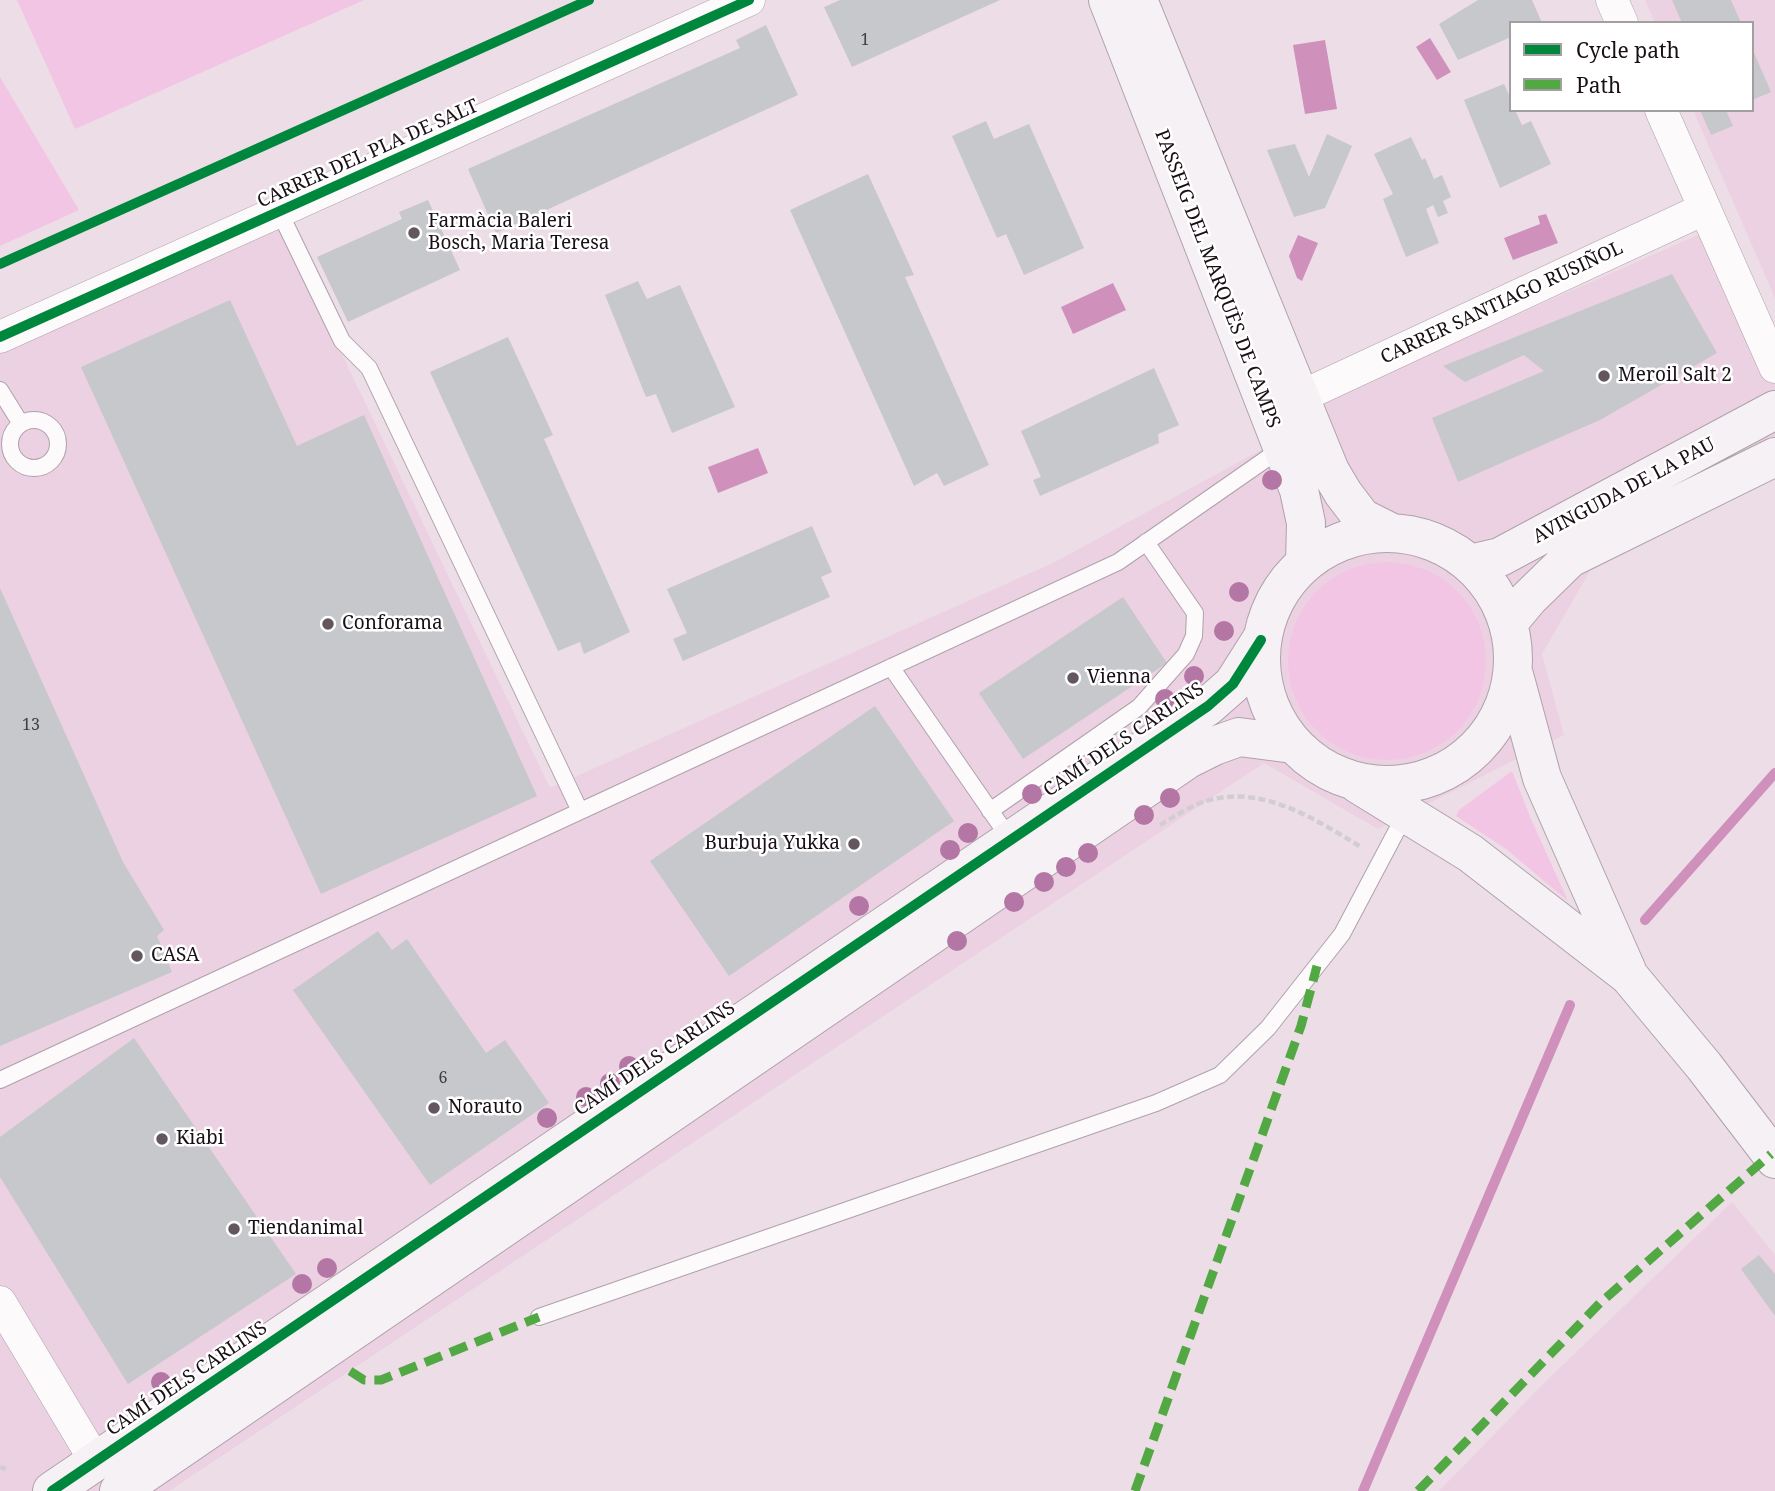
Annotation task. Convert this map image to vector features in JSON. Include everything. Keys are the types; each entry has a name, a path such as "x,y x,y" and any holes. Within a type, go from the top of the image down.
{"street":[{"name":"CARRER DEL PLA DE SALT","path":"0,338 749,0"},
{"name":"PASSEIG DEL MARQUÈS DE CAMPS","path":"1108,0 1299,490 1306,523 1305,563"},
{"name":"PASSEIG DEL MARQUÈS DE CAMPS","path":"1138,0 1330,471 1343,494 1362,518 1391,533"},
{"path":"1612,0 1621,21"},
{"path":"1662,112 1775,367"},
{"name":"CARRER SANTIAGO RUSIÑOL","path":"1300,397 1704,209"},
{"name":"AVINGUDA DE LA PAU","path":"1470,564 1500,557 1775,410"},
{"name":"AVINGUDA DE LA PAU","path":"1508,622 1570,558 1775,457"},
{"path":"1629,976 1542,778 1513,669 1512,638 1496,594 1470,564 1436,543 1406,534 1391,533 1345,540 1317,553 1294,573 1276,597 1264,625 1260,662 1262,685 1279,727 1293,744 1319,766 1350,780 1470,853 1629,976 1774,1154"},
{"name":"CAMÍ DELS CARLINS","path":"52,1491 1000,825 1208,706 1233,684 1261,640"},
{"path":"1350,780 1395,785 1417,782 1458,763 1476,749 1502,712 1513,669"},
{"path":"119,1491 1188,760 1213,746 1239,737 1293,744"},
{"path":"0,1302 96,1462"}],"lane":[{"path":"280,213 342,341 369,368 580,811"},
{"path":"0,390 21,424"},
{"path":"0,1080 1118,562 1283,447"},
{"path":"891,667 1000,825 1139,707 1186,654 1194,636 1195,613 1146,542"},
{"path":"538,1317 1156,1103 1220,1075 1268,1028 1342,934 1406,813"}],"path":[{"path":"1153,830 1195,805 1215,799 1242,797 1267,800 1325,826 1381,860"}],"shaded area":[{"path":"17,0 364,0 75,129"},
{"path":"1645,0 1775,0 1775,298 1694,112 1754,112 1754,21 1654,21"},
{"path":"1430,38 1451,72 1437,80 1416,47"},
{"path":"1325,40 1337,109 1305,114 1293,45"},
{"path":"0,77 79,210 0,246"},
{"path":"1546,214 1558,243 1513,260 1504,238 1540,224 1538,216"},
{"path":"278,221 550,788 1055,562 1281,439 1307,407 1716,227 1775,356 1775,478 1590,571 1542,654 1564,735 1378,829 1264,763 169,1491 0,1491 0,346"},
{"path":"1298,235 1318,243 1302,281 1297,278 1289,256"},
{"path":"1113,283 1126,310 1073,334 1061,307"},
{"path":"758,448 768,473 718,493 708,467"},
{"path":"1387,562 1425,569 1442,578 1457,591 1470,606 1479,623 1486,661 1479,699 1470,716 1457,731 1442,744 1425,753 1387,760 1349,753 1332,744 1317,731 1304,716 1295,699 1288,661 1295,623 1304,606 1317,591 1332,578 1349,569"},
{"path":"1512,771 1568,901 1506,849 1456,816 1459,810"},
{"path":"1732,1202 1775,1255 1775,1491 1439,1491 1544,1383"}],"building":[{"path":"840,0 1000,0 852,67 824,7"},
{"path":"1478,0 1532,0 1541,21 1509,21 1509,38 1458,60 1439,24"},
{"path":"1672,0 1731,0 1740,21 1681,21"},
{"path":"766,25 798,95 496,233 468,169 740,48 736,40"},
{"path":"1754,53 1771,92 1754,99"},
{"path":"1504,84 1509,95 1509,112 1516,112 1522,125 1531,121 1551,164 1500,188 1464,100"},
{"path":"1701,112 1727,112 1733,126 1711,135"},
{"path":"986,121 994,139 1029,124 1084,248 1024,275 1006,234 997,238 952,136"},
{"path":"1327,134 1352,146 1325,208 1294,217 1267,150 1295,144 1309,177"},
{"path":"1411,137 1422,160 1425,158 1434,179 1442,175 1451,197 1443,201 1448,213 1438,217 1433,205 1426,209 1439,243 1406,257 1383,199 1393,194 1374,154"},
{"path":"868,174 914,275 905,277 989,465 944,486 937,473 914,486 790,210"},
{"path":"428,200 460,270 348,322 317,257 402,219 399,212"},
{"name":"Meroil Salt 2","path":"1672,274 1717,353 1600,420 1458,482 1432,418 1544,371 1524,355 1465,382 1443,366"},
{"path":"638,281 647,299 680,285 735,407 672,433 656,394 646,397 605,295"},
{"name":"Conforama","path":"230,300 297,446 364,415 537,796 321,894 81,367"},
{"path":"508,337 553,435 544,439 630,632 584,654 580,642 558,651 430,372"},
{"path":"1154,368 1179,425 1158,434 1159,443 1040,496 1033,480 1041,477 1021,431"},
{"path":"812,526 832,572 821,577 830,597 683,661 673,639 687,633 667,589"},
{"path":"0,588 123,862 164,930 157,936 172,972 0,1046"},
{"name":"Vienna","path":"1123,597 1167,663 1023,759 979,693"},
{"path":"875,706 954,821 729,976 650,861"},
{"path":"378,931 392,950 407,939 486,1053 505,1040 549,1103 430,1185 293,990"},
{"path":"134,1038 296,1274 128,1384 0,1177 0,1137"},
{"path":"1759,1255 1775,1274 1775,1316 1741,1269"}],"waterway":[{"path":"1645,920 1775,773"},
{"path":"1363,1491 1570,1005"}],"marked path":[{"path":"1135,1491 1301,1026 1317,966"},
{"path":"1418,1491 1600,1303 1771,1154"},
{"path":"350,1371 364,1380 381,1380 539,1317"}],"cycle path":[{"path":"0,264 589,0"},
{"path":"0,337 749,0"},
{"path":"52,1491 1208,706 1233,684 1261,640"}],"place":[{"name":"Farmàcia Baleri Bosch, Maria Teresa","path":"414,233"},
{"name":"Meroil Salt 2","path":"1604,376"},
{"name":"Conforama","path":"328,624"},
{"name":"Vienna","path":"1073,678"},
{"name":"Burbuja Yukka","path":"854,844"},
{"name":"CASA","path":"137,956"},
{"name":"Norauto","path":"434,1108"},
{"name":"Kiabi","path":"162,1139"},
{"name":"Tiendanimal","path":"234,1229"}]}
